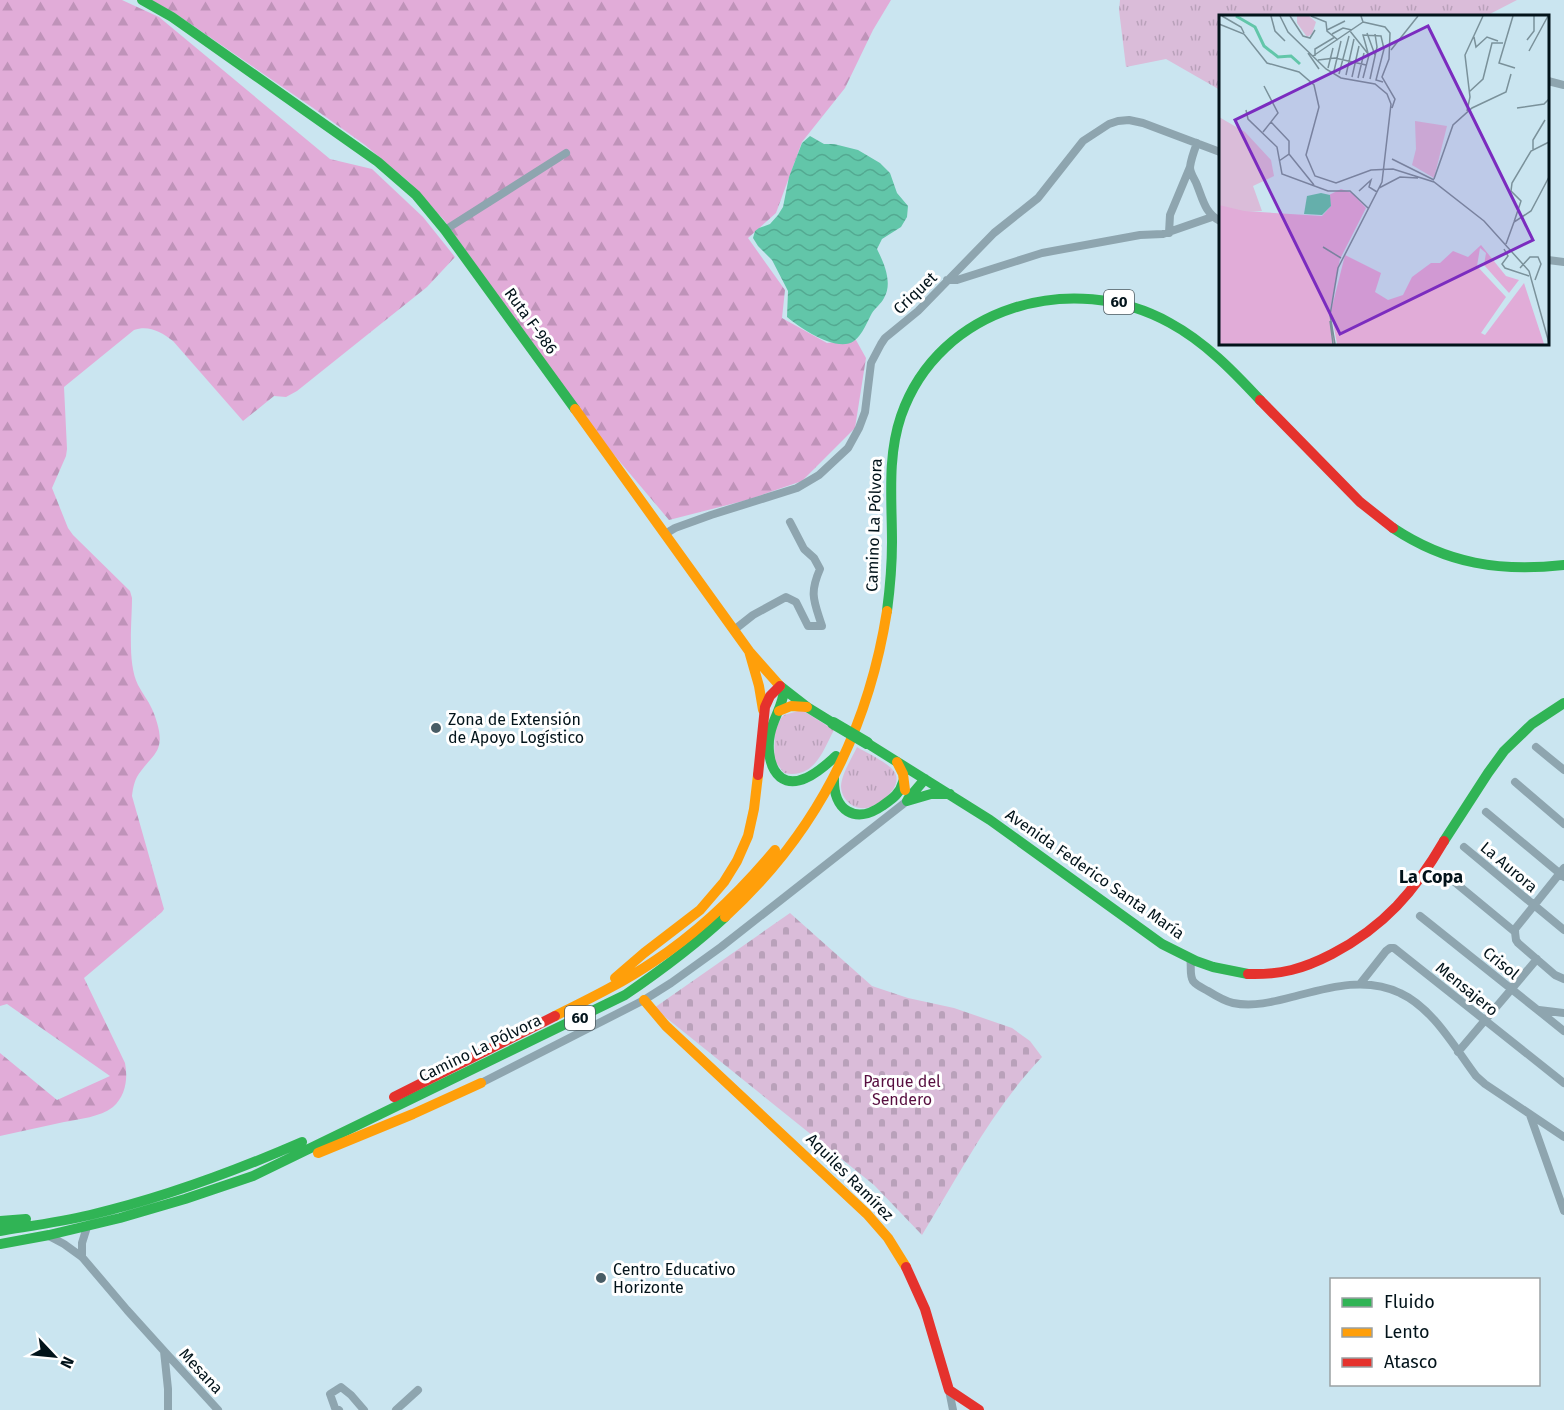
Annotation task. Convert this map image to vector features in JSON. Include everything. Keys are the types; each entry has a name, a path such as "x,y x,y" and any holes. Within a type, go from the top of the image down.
{"main road":[{"name":"Ruta F-986","path":"142,0 172,17 378,162 416,195 445,230 748,651 782,688 807,707 867,744"},
{"name":"Camino La Pólvora","path":"0,1244 49,1236 283,1151 353,1118 594,997 633,975 669,951 738,892 790,831 812,798 836,756 858,705 868,672 880,599 883,558 883,465 887,437 896,408 920,364 943,339 960,326 1008,301 1027,295 1062,290 1096,290 1130,297 1163,310 1192,326 1217,346 1362,493 1398,523 1428,539 1473,554 1520,559 1564,555"},
{"name":"Camino La Pólvora","path":"0,1232 88,1221 163,1205 253,1176 625,995 661,972 707,935 758,885 801,830 837,771 862,713 879,656 886,619 891,557 891,460 903,412 918,381 945,347 980,322 998,313 1056,298 1093,298 1129,305 1159,316 1217,356 1360,502 1399,533 1440,553 1477,563 1522,568 1564,564"},
{"path":"748,651 759,686 764,718"},
{"path":"594,997 644,953 700,910 731,872 748,836 754,809 764,718 767,701 773,692 782,688 783,703 771,726 769,762 774,771 790,781 805,779 836,756"},
{"name":"Avenida Federico Santa María","path":"867,744 950,794 1036,852 1150,936 1174,951 1210,967 1254,974 1285,972 1306,966 1342,949 1374,928 1417,884 1450,829 1504,750 1532,725 1564,703"},
{"path":"779,711 791,706 807,707"},
{"path":"897,762 902,770 905,794"},
{"path":"837,771 833,781 835,797 841,806 861,815 872,814 926,779"},
{"path":"905,794 950,794"},
{"name":"Aquiles Ramírez","path":"644,1000 666,1026 816,1165 867,1214 888,1238 919,1292 949,1390"},
{"path":"253,1176 346,1142 481,1083"},
{"path":"0,1221 88,1221"},
{"path":"949,1390 980,1410"}],"street":[{"path":"1549,81 1564,85"},
{"name":"Criquet","path":"665,534 711,515 797,488 819,475 848,448 860,428 865,412 871,363 880,344 918,311 994,233 1038,198 1083,141 1109,124 1134,120 1219,151"},
{"path":"1169,232 1170,215 1190,167 1197,143"},
{"path":"445,230 566,153"},
{"path":"947,280 957,280 1042,253 1140,235 1163,234 1216,219 1202,202 1190,167"},
{"path":"1549,260 1564,262"},
{"path":"734,630 753,615 786,597 795,602 808,626 822,626 812,595 814,582 820,569 814,558 804,549 790,522"},
{"path":"1536,747 1564,770"},
{"path":"1515,783 1564,824"},
{"path":"481,1083 644,1000 680,978 721,947 905,794"},
{"path":"1486,812 1562,873 1515,929 1515,932 1518,943 1555,975 1564,979"},
{"name":"La Aurora","path":"1464,847 1564,930"},
{"path":"1446,874 1515,932"},
{"name":"Crisol","path":"1420,916 1564,1031"},
{"name":"Mensajero","path":"1360,984 1386,951 1394,948 1564,1083"},
{"path":"1190,959 1192,964 1190,973 1193,980 1201,987 1232,1003 1258,1004 1331,987 1360,984 1385,987 1399,992 1430,1015 1476,1076 1485,1084 1564,1137"},
{"path":"1458,1052 1536,959"},
{"path":"1536,1010 1564,1013"},
{"path":"1530,1115 1564,1211"},
{"path":"82,1257 82,1243 88,1221"},
{"name":"Mesana","path":"49,1236 82,1257 218,1410"},
{"path":"164,1351 168,1410"},
{"path":"339,1410 335,1408 330,1394 340,1387 351,1395 364,1410"},
{"path":"396,1410 418,1390"},
{"path":"949,1390 953,1410"}],"green space":[{"path":"0,0 122,0 159,17 330,159 372,169 423,217 455,257 427,287 297,391 286,397 274,396 243,421 173,341 150,329 134,330 64,387 67,449 52,488 73,535 130,591 132,598 132,666 138,685 154,713 160,736 156,752 136,780 132,796 164,909 84,978 125,1063 125,1086 121,1098 113,1107 96,1115 0,1136 0,1053 57,1100 110,1076 7,1004 0,1006"},
{"path":"151,0 891,0 873,30 845,88 802,142 776,213 748,238 785,290 782,318 827,343 856,340 866,358 855,428 802,481 747,500 669,520 599,437 444,220 409,182 365,145 316,110 176,14"},
{"path":"1120,0 1517,0 1488,15 1219,15 1219,89 1166,59 1126,67 1119,10"},
{"path":"802,710 834,730 821,755 810,768 794,774 784,773 774,760 775,731 784,715"},
{"path":"857,747 889,766 897,779 893,790 883,800 866,808 849,803 843,795 841,786 843,776"},
{"name":"Parque del Sendero","path":"790,913 872,986 908,998 954,1008 1012,1028 1030,1041 1042,1057 992,1120 922,1235 874,1185 654,1008"}],"water":[{"path":"810,136 824,144 858,150 880,163 890,173 897,193 908,206 907,217 901,227 882,239 877,249 885,267 888,280 887,292 860,335 847,344 838,344 819,338 787,317 788,291 772,260 753,238 755,231 770,224 783,207 789,177 802,143"}],"traffic: fast":[{"path":"142,0 172,17 378,162 416,195 445,230 575,409"},
{"path":"887,611 892,559 892,463 901,416 919,378 945,347 977,324 1013,308 1052,300 1092,299 1132,307 1170,323 1195,339 1229,368 1260,400"},
{"path":"1393,528 1434,550 1475,563 1518,567 1564,565"},
{"path":"780,686 833,723"},
{"path":"784,690 771,728 769,743 769,753 774,770 780,777 795,781 814,774 836,756"},
{"path":"1444,841 1504,751 1532,724 1564,703"},
{"path":"833,723 867,743"},
{"path":"867,743 990,820 1162,944 1213,967 1248,974"},
{"path":"834,778 837,799 842,806 855,814 872,812 882,806 898,793 903,782"},
{"path":"908,799 925,779"},
{"path":"907,801 931,794 950,794"},
{"path":"0,1244 120,1218 253,1176 625,995 677,958 725,917"},
{"path":"0,1231 56,1222 144,1201 224,1174 302,1142"},
{"path":"0,1221 26,1219"}],"traffic: slow":[{"path":"575,409 749,651 780,686"},
{"path":"725,917 786,851 811,816 833,778 866,698 887,611"},
{"path":"749,651 763,710"},
{"path":"779,711 791,706 807,707"},
{"path":"897,762 903,774 905,790"},
{"path":"615,978 700,910 724,882 737,861 748,836 758,775"},
{"path":"555,1016 617,984 670,950 718,911 775,850"},
{"path":"644,1000 666,1026 867,1214 888,1238 906,1267"},
{"path":"318,1153 481,1083"}],"traffic: jam":[{"path":"1260,400 1360,502 1393,528"},
{"path":"758,775 765,707 770,696 780,686"},
{"path":"1248,974 1281,972 1301,967 1351,943 1383,920 1410,892 1444,841"},
{"path":"394,1097 555,1016"},
{"path":"906,1267 925,1309 949,1390 979,1410"}],"place":[{"name":"Zona de Extensión de Apoyo Logístico","path":"436,728"},
{"name":"Centro Educativo Horizonte","path":"601,1278"}],"district":[{"name":"La Copa","path":"1431,877"}]}
